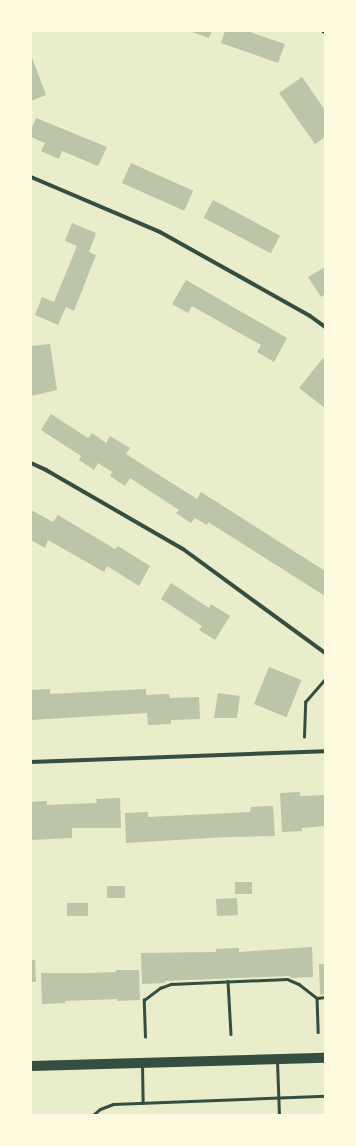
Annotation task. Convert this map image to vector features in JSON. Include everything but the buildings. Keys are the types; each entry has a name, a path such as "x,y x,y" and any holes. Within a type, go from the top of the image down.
{"main road":[{"path":"31,1066 325,1058"}],"street":[{"path":"31,177 160,232 310,316 325,328"},
{"path":"31,463 46,470 183,549 325,653"},
{"path":"31,762 325,751"}],"lane":[{"path":"277,1060 279,1115"},
{"path":"142,1064 143,1102"},
{"path":"93,1115 100,1109 113,1104 325,1096"}],"path":[{"path":"304,752 305,702 325,679"},
{"path":"145,1037 144,1000 160,988 171,984 287,979 299,984 317,998 325,997"},
{"path":"228,981 231,1034"},
{"path":"317,998 318,1032"}]}
